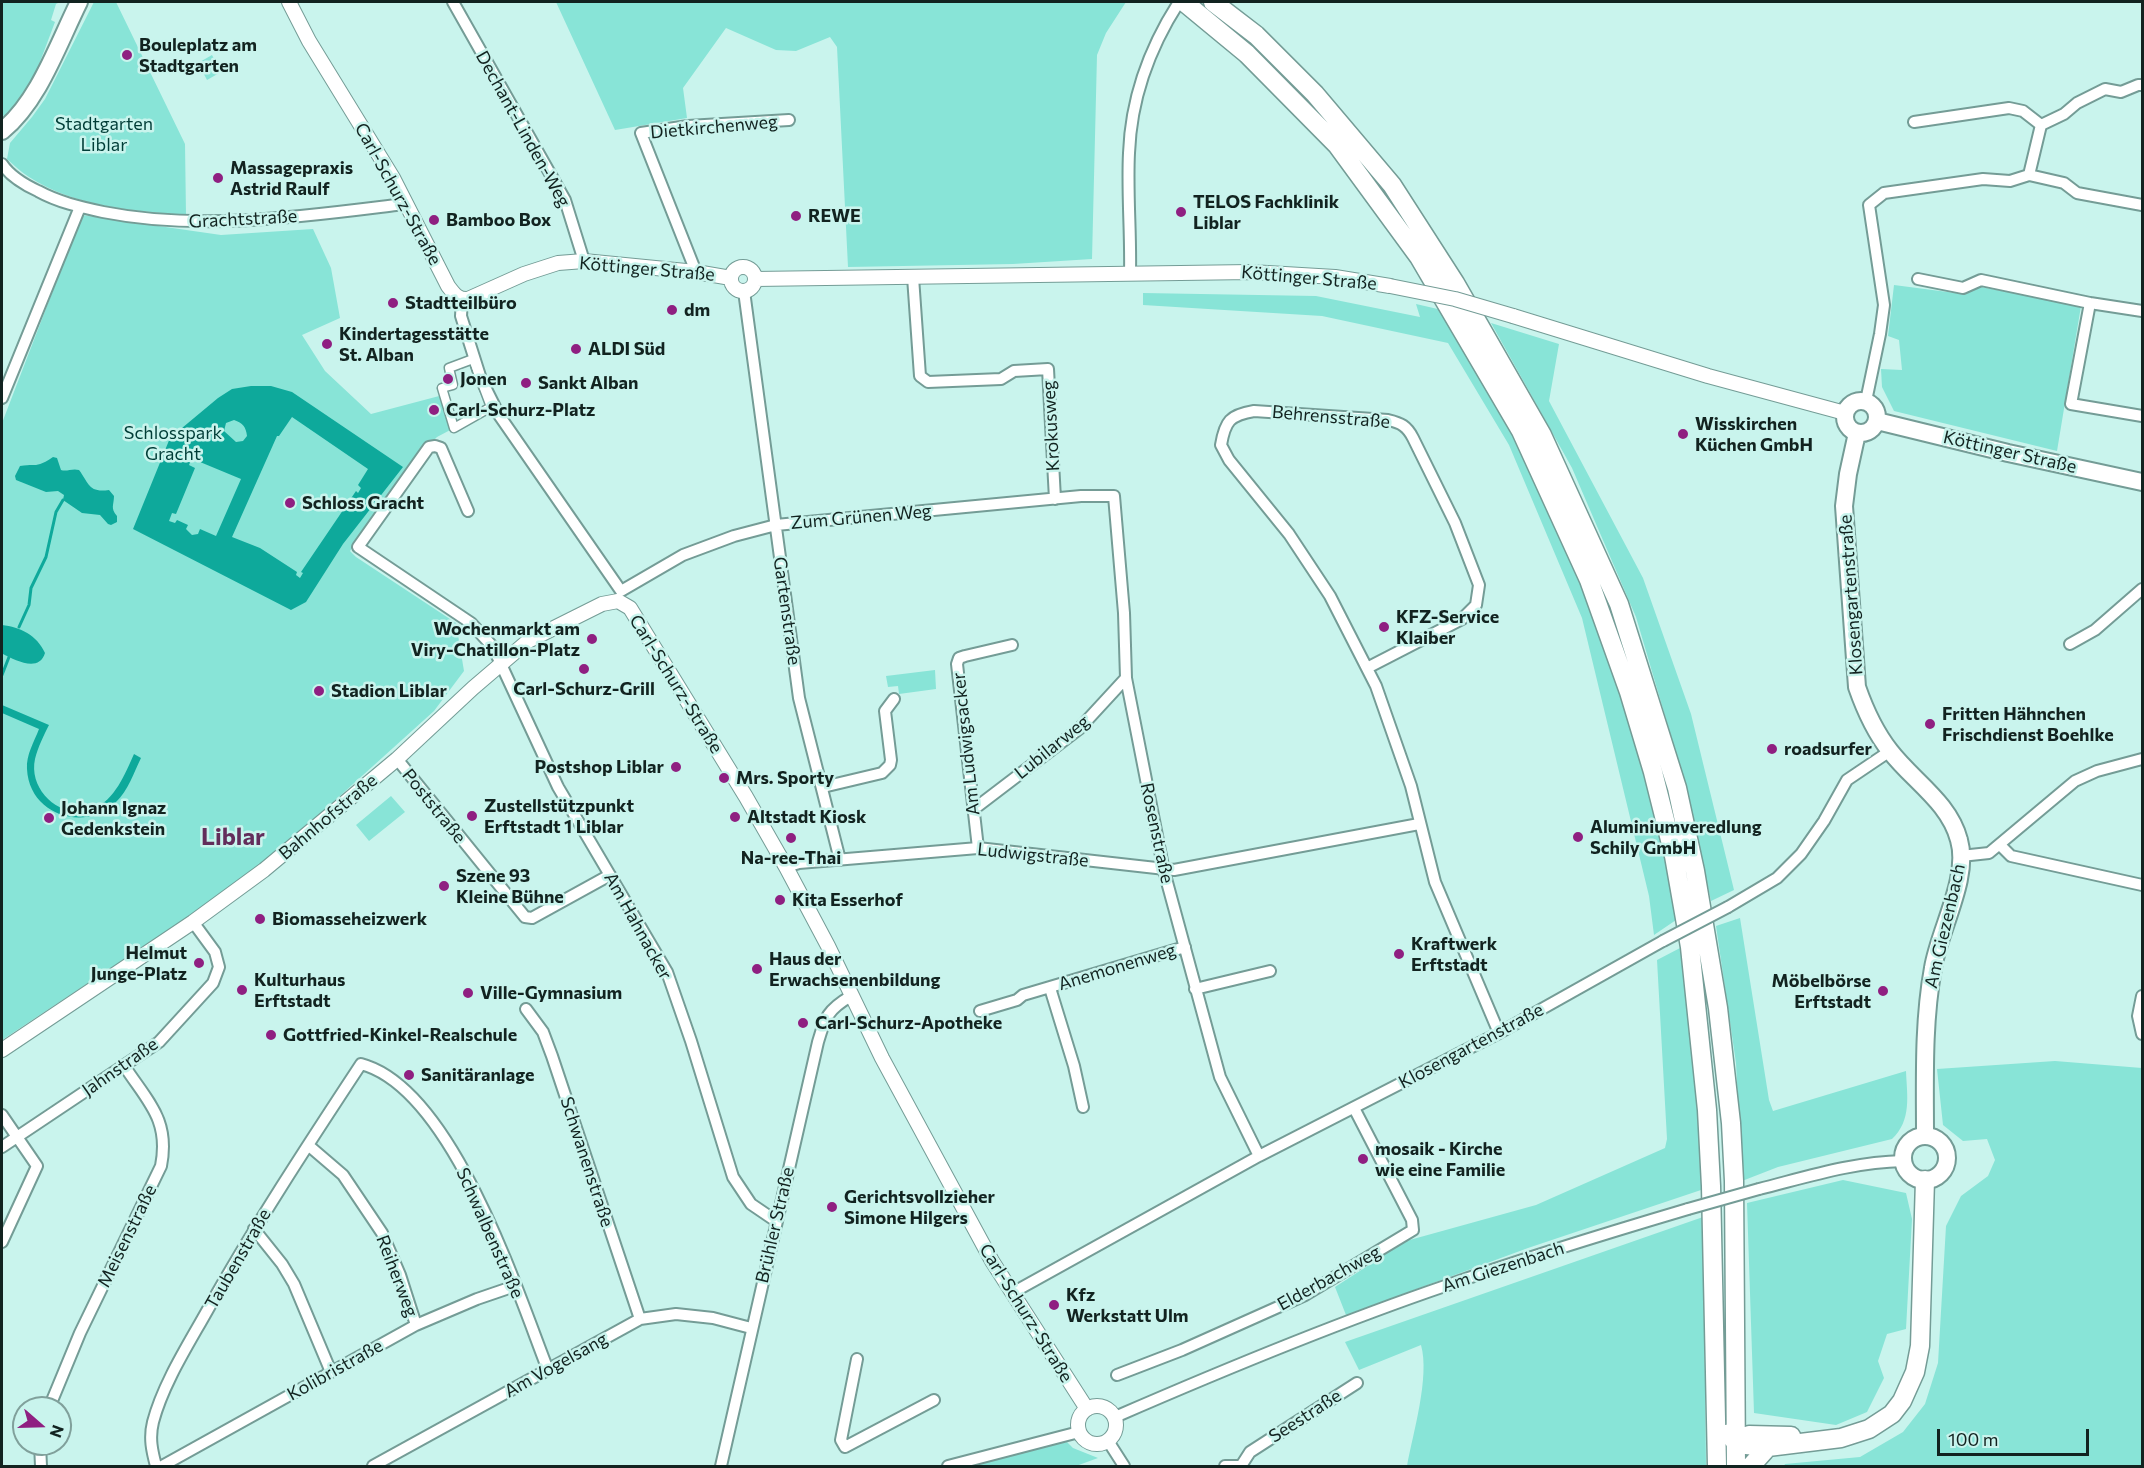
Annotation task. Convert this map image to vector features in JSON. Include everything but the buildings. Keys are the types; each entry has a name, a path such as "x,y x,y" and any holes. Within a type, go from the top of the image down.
{"main road":[{"path":"2,131 13,122 34,93 79,2"},
{"path":"1184,2 1247,54 1337,146 1419,257 1521,431 1589,580 1629,692 1653,772 1674,856 1690,947 1707,1110 1713,1228 1717,1467"},
{"path":"1213,2 1256,35 1315,94 1392,185 1455,283 1542,435 1619,604 1677,788 1695,871 1718,1008 1731,1123 1734,1181 1736,1467"},
{"path":"1866,401 1875,408 1877,421 1870,431 1857,433 1847,425 1845,413 1853,402 1866,401"},
{"name":"Köttinger Straße","path":"1877,421 2142,482"},
{"name":"Klosengartenstraße","path":"1857,433 1844,506 1857,687 1867,715 1890,751 1942,806 1955,827 1960,842 1961,856"},
{"name":"Am Giezenbach","path":"1925,1136 1926,1015 1933,965 1958,879 1961,856"},
{"path":"1707,1110 1714,1135 1723,1224 1726,1426 1736,1440"},
{"path":"1925,1136 1940,1141 1945,1146 1948,1159 1941,1174 1931,1180 1911,1175 1903,1161 1908,1143 1916,1137 1925,1136"},
{"path":"1725,1467 1726,1452 1736,1440 1749,1435 1769,1441 1826,1440 1849,1437 1877,1424 1897,1407 1911,1383 1920,1346 1925,1180"},
{"path":"1736,1394 1743,1413 1750,1423 1769,1441"},
{"path":"1751,1467 1769,1441"}],"street":[{"name":"Carl-Schurz-Straße","path":"289,2 309,41 405,201 448,286 455,295 462,299 461,316 481,379 499,415 630,608 746,797 828,946 851,996 992,1261 1087,1409"},
{"name":"Dechant-Linden-Weg","path":"453,2 531,143 566,200 584,261"},
{"path":"1130,273 1129,151 1138,97 1146,66 1163,27 1179,2"},
{"path":"2041,125 2105,89 2121,92 2142,85"},
{"path":"1914,122 2009,108 2023,111 2041,125"},
{"name":"Dietkirchenweg","path":"696,272 641,133 688,126 789,120"},
{"path":"2029,175 2041,125"},
{"name":"Grachtstraße","path":"2,164 25,184 54,200 131,218 178,222 320,215 396,205 405,201"},
{"path":"1866,401 1881,334 1884,305 1869,205 1884,192 1983,179 2010,181 2029,175 2064,183 2077,193 2142,205"},
{"path":"2,398 80,207"},
{"name":"Köttinger Straße","path":"462,299 468,299 524,274 558,263 584,261 696,272 731,278"},
{"path":"746,267 752,271 755,279 753,285 744,291 736,288 731,278 735,270 746,267"},
{"name":"Köttinger Straße","path":"755,279 1251,272 1335,277 1455,299 1708,376 1845,413"},
{"name":"Krokusweg","path":"913,277 920,375 928,382 1000,379 1014,371 1048,369 1056,499"},
{"path":"1918,279 1963,288 1981,280 2090,303 2142,310"},
{"name":"Gartenstraße","path":"744,291 799,698 840,860"},
{"path":"2090,303 2071,404 2142,416"},
{"path":"472,359 490,407 454,428 442,388 453,385 448,368 472,359"},
{"name":"Behrensstraße","path":"1367,668 1462,619 1476,605 1479,585 1455,524 1413,438 1408,429 1400,423 1388,420 1254,411 1237,414 1228,422 1221,445 1229,460 1289,534 1330,596 1376,686 1411,786 1435,882 1499,1033"},
{"name":"Am Hahnacker","path":"468,511 441,448 429,447 358,547 471,623 493,647 558,787 667,972 733,1177 751,1204 776,1221"},
{"name":"Zum Grünen Weg","path":"620,596 683,555 734,536 776,525 1056,499 1114,496"},
{"name":"Rosenstraße","path":"1114,496 1124,613 1126,678 1164,871 1220,1077 1259,1156"},
{"path":"2070,644 2096,630 2142,589"},
{"name":"Bahnhofstraße","path":"2,1050 193,922 264,870 397,759 528,641 620,596"},
{"name":"Am Ludwigsacker","path":"978,848 957,664 959,658 1012,645"},
{"name":"Lubilarweg","path":"974,809 1079,729 1126,678"},
{"path":"823,787 882,773 886,770 891,760 885,711 894,699"},
{"name":"Klosengartenstraße","path":"1012,1293 1259,1156 1499,1033 1777,878 1801,854 1824,821 1847,780 1890,751"},
{"name":"Poststraße","path":"397,759 525,917 532,918 610,875"},
{"name":"Am Giezenbach","path":"1961,856 1989,853 2075,781 2097,771 2142,759"},
{"name":"Ludwigstraße","path":"786,867 799,863 978,848 1164,871 1278,852 1419,824"},
{"path":"2000,845 2010,856 2142,885"},
{"name":"Jahnstraße","path":"2,1147 159,1042 213,983 219,967 216,952 193,922"},
{"name":"Anemonenweg","path":"980,1011 1017,1000 1023,995 1185,947"},
{"path":"1195,989 1270,971"},
{"name":"Anemonenweg","path":"1050,988 1074,1066 1083,1107"},
{"name":"Brühler Straße","path":"721,1467 751,1328 826,1016 851,996"},
{"path":"2142,996 2138,1016 2142,1034"},
{"name":"Schwanenstraße","path":"526,1009 543,1032 552,1056 640,1319"},
{"name":"Taubenstraße","path":"156,1467 150,1446 153,1423 182,1355 254,1229 361,1064"},
{"name":"Schwalbenstraße","path":"361,1064 371,1067 405,1090 427,1113 447,1142 480,1200 548,1370"},
{"name":"Meisenstraße","path":"53,1396 80,1333 161,1166 163,1129 158,1117 125,1066"},
{"name":"Elderbachweg","path":"1117,1375 1182,1350 1305,1295 1413,1230 1412,1220 1354,1108"},
{"path":"2,1115 37,1166 2,1242"},
{"name":"Reiherweg","path":"308,1145 343,1176 382,1233 400,1275 416,1325"},
{"name":"Am Giezenbach","path":"1115,1417 1299,1341 1444,1286 1598,1236 1759,1189 1841,1168 1903,1161"},
{"path":"254,1229 282,1264 294,1284 331,1372"},
{"name":"Kolibristraße","path":"162,1467 416,1325 477,1299 515,1286"},
{"name":"Am Vogelsang","path":"373,1467 640,1319 676,1314 712,1318 751,1328"},
{"path":"857,1359 841,1440 845,1447 934,1400"},
{"name":"Seestraße","path":"1225,1467 1241,1466 1250,1452 1357,1383"},
{"path":"1097,1405 1103,1406 1115,1417 1116,1428 1108,1441 1094,1444 1079,1432 1079,1419 1087,1409 1097,1405"},
{"path":"948,1467 1079,1432"},
{"path":"1108,1441 1124,1467"}],"green space":[{"path":"2,2 60,2 56,4 51,20 55,22 29,91 9,118 2,115"},
{"name":"Stadtgarten Liblar","path":"94,2 116,2 185,144 186,215 105,206 65,195 26,175 7,159 10,143 45,99"},
{"path":"556,2 1126,2 1106,33 1097,55 1092,259 1013,264 848,267 837,47 830,37 796,51 776,50 726,28 683,88 687,118 615,130"},
{"path":"212,55 221,72 207,80 198,63"},
{"name":"Schlosspark Gracht","path":"82,215 221,235 313,229 331,268 340,318 302,335 325,371 371,414 443,395 454,428 437,437 412,462 350,551 456,623 464,671 434,711 259,867 188,917 2,1040 2,423"},
{"path":"1894,285 1963,294 1981,287 2081,306 2057,451 1894,411 1882,387 1881,369 1902,370 1899,340 1888,336"},
{"path":"1143,293 1316,296 1420,317 1416,304 1442,310 1514,432 1567,546 1613,669 1656,814 1676,920 1654,935 1649,896 1582,618 1509,445 1448,343 1322,316 1143,305"},
{"path":"1491,323 1559,344 1549,401 1643,578 1691,714 1734,890 1711,901 1688,794 1636,617 1572,468"},
{"path":"935,670 936,689 899,694 898,686 888,687 886,676"},
{"path":"391,796 405,812 369,841 356,825"},
{"path":"1740,918 1769,1100 1773,1111 1906,1071 1907,1107 1903,1124 1892,1139 1778,1167 1742,1181 1736,1063 1716,926"},
{"path":"1682,947 1700,1124 1704,1189 1528,1248 1346,1315 1335,1287 1406,1241 1536,1205 1665,1148 1667,1139 1657,960"},
{"path":"2055,1061 2142,1068 2142,1466 1784,1466 1785,1464 1860,1457 1903,1432 1925,1404 1938,1363 1946,1226 1961,1196 1988,1176 1995,1160 1987,1139 1963,1141 1943,1125 1937,1069"},
{"path":"1843,1180 1906,1193 1912,1219 1906,1329 1887,1334 1878,1361 1884,1378 1867,1412 1836,1425 1754,1413 1747,1203"},
{"path":"1703,1217 1706,1466 1407,1466 1422,1389 1421,1345 1359,1370 1345,1342"},
{"path":"1067,1442 1073,1448 1098,1458 1076,1466 969,1466 1045,1446"}],"shaded area":[{"path":"271,386 292,392 403,467 343,544 306,602 291,610 133,529 170,438 232,389","holes":["292,417 368,469 358,485 361,488 358,493 356,491 301,572 303,573 300,578 296,575 297,572 260,548 232,537 277,436","234,420 245,428 247,436 243,441 236,442 224,431 226,423","193,455 201,459 200,462 241,479 216,536 200,529 198,534 192,535 186,529 188,525 177,520 175,523 169,521 172,513 176,514 195,468 189,465"]},
{"path":"53,457 57,458 61,470 79,470 93,488 102,491 109,490 114,496 113,509 117,522 111,525 100,515 82,513 63,500 64,495 58,491 46,492 16,480 15,476 20,466 39,464"},
{"path":"2,625 21,630 33,637 45,653 42,659 32,664 3,654"},
{"path":"2,705 49,725 36,755 34,771 42,792 50,800 70,811 81,812 101,805 118,786 134,754 141,758 120,798 103,811 89,816 75,817 48,808 37,798 30,785 27,769 29,754 39,729 2,713"}],"waterway":[{"path":"19,627 29,605 31,588 46,557 56,512 63,500"},
{"path":"2,675 9,657"}],"place":[{"name":"Bouleplatz am Stadtgarten","path":"127,55"},
{"name":"Massagepraxis Astrid Raulf","path":"218,178"},
{"name":"TELOS Fachklinik Liblar","path":"1181,212"},
{"name":"REWE","path":"796,216"},
{"name":"Bamboo Box","path":"434,220"},
{"name":"Stadtteilbüro","path":"393,303"},
{"name":"dm","path":"672,310"},
{"name":"Kindertagesstätte St. Alban","path":"327,344"},
{"name":"ALDI Süd","path":"576,349"},
{"name":"Jonen","path":"448,379"},
{"name":"Sankt Alban","path":"526,383"},
{"name":"Carl-Schurz-Platz","path":"434,410"},
{"name":"Wisskirchen Küchen GmbH","path":"1683,434"},
{"name":"Schloss Gracht","path":"290,503"},
{"name":"KFZ-Service Klaiber","path":"1384,627"},
{"name":"Wochenmarkt am Viry-Chatillon-Platz","path":"592,639"},
{"name":"Carl-Schurz-Grill","path":"584,669"},
{"name":"Stadion Liblar","path":"319,691"},
{"name":"Fritten Hähnchen Frischdienst Boehlke","path":"1930,724"},
{"name":"roadsurfer","path":"1772,749"},
{"name":"Postshop Liblar","path":"676,767"},
{"name":"Mrs. Sporty","path":"724,778"},
{"name":"Zustellstützpunkt Erftstadt 1 Liblar","path":"472,816"},
{"name":"Altstadt Kiosk","path":"735,817"},
{"name":"Johann Ignaz Gedenkstein","path":"49,818"},
{"name":"Aluminiumveredlung Schily GmbH","path":"1578,837"},
{"name":"Na-ree-Thai","path":"791,838"},
{"name":"Szene 93 Kleine Bühne","path":"444,886"},
{"name":"Kita Esserhof","path":"780,900"},
{"name":"Biomasseheizwerk","path":"260,919"},
{"name":"Kraftwerk Erftstadt","path":"1399,954"},
{"name":"Helmut Junge-Platz","path":"199,963"},
{"name":"Haus der Erwachsenenbildung","path":"757,969"},
{"name":"Kulturhaus Erftstadt","path":"242,990"},
{"name":"Möbelbörse Erftstadt","path":"1883,991"},
{"name":"Ville-Gymnasium","path":"468,993"},
{"name":"Carl-Schurz-Apotheke","path":"803,1023"},
{"name":"Gottfried-Kinkel-Realschule","path":"271,1035"},
{"name":"Sanitäranlage","path":"409,1075"},
{"name":"mosaik - Kirche wie eine Familie","path":"1363,1159"},
{"name":"Gerichtsvollzieher Simone Hilgers","path":"832,1207"},
{"name":"Kfz Werkstatt Ulm","path":"1054,1305"}],"district":[{"name":"Liblar","path":"233,837"}]}
